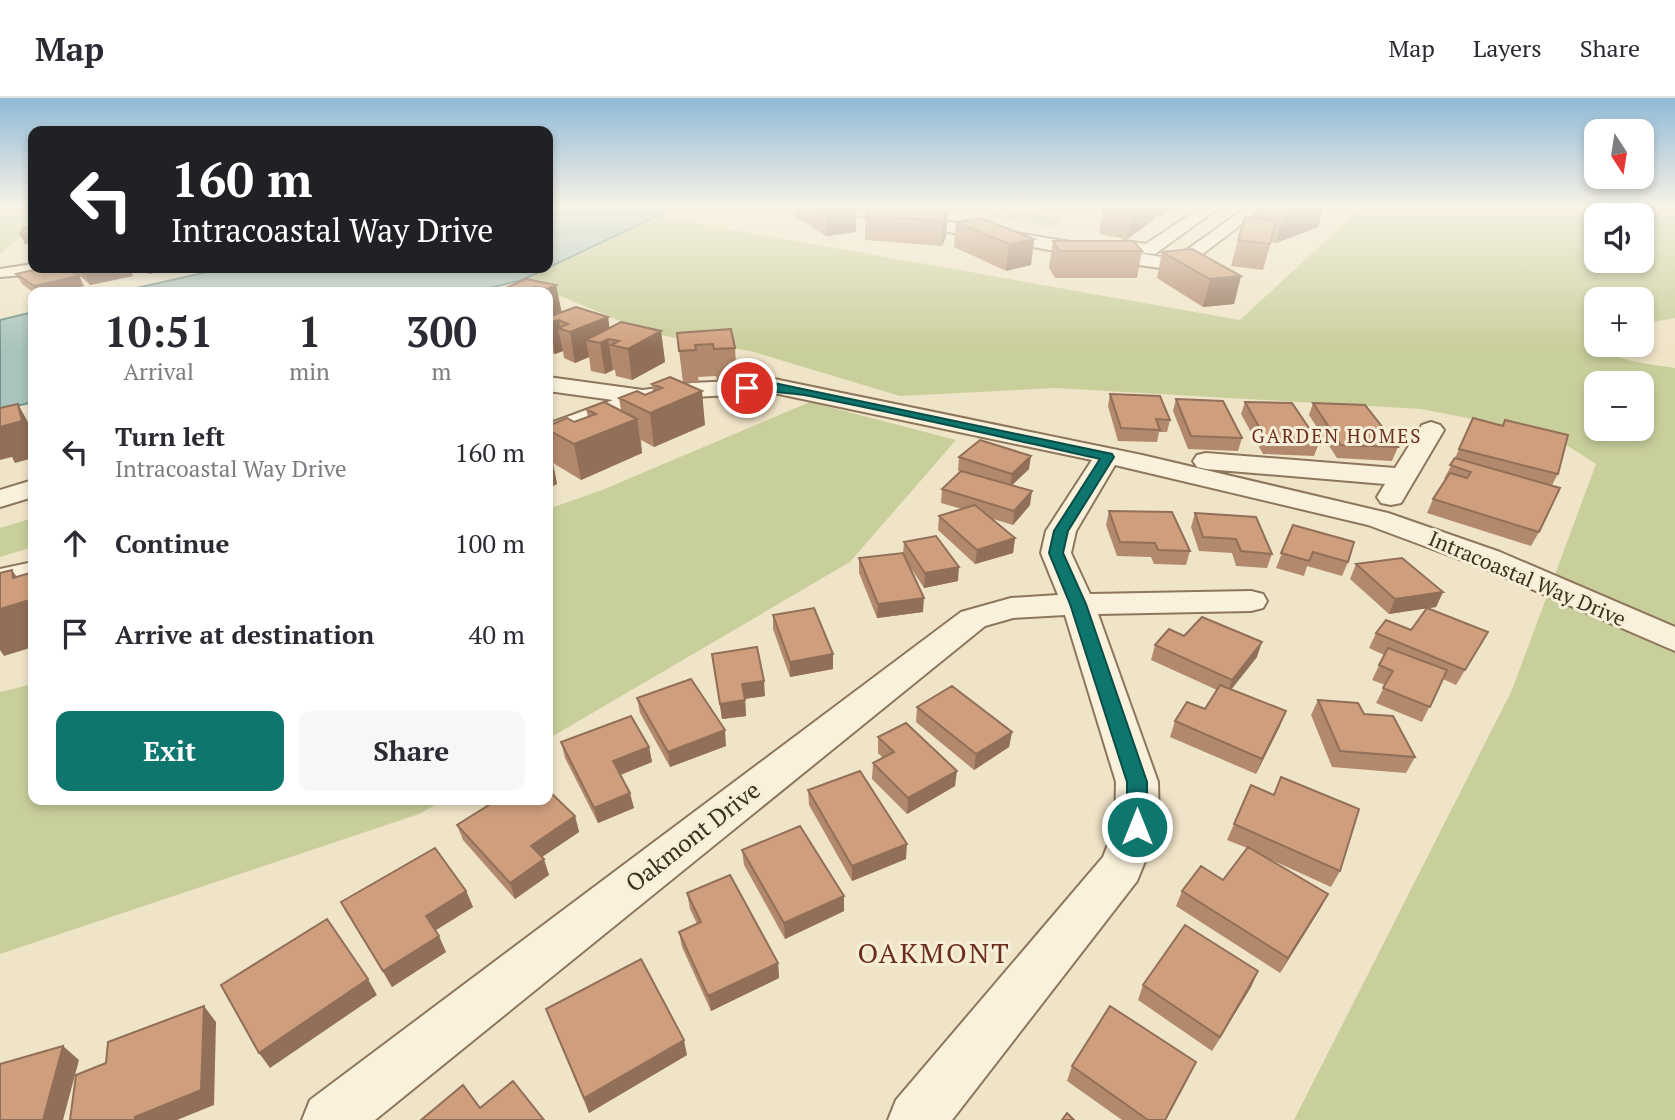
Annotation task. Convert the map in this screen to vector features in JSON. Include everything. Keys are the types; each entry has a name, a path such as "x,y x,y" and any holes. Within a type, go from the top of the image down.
{"street":[{"path":"1144,255 1177,265 1191,255"},
{"path":"6,273 28,270"},
{"path":"553,385 642,397"},
{"name":"Intracoastal Way Drive","path":"642,397 692,390 774,386 1142,463 1378,519 1489,559 1675,640"},
{"path":"553,431 642,397"},
{"path":"1378,519 1431,430"},
{"path":"916,1120 1121,868 1137,827 1137,782 1078,604 1056,553 1061,531 1107,457"},
{"name":"Intracoastal Way Drive","path":"1142,463 1174,459 1403,477"},
{"path":"0,499 28,490"},
{"path":"0,579 28,571"},
{"name":"Oakmont Drive","path":"330,1120 973,619 1011,608 1251,601"}],"green space":[{"path":"575,255 873,255 1240,320 1311,255 1584,255 1584,273 1654,273 1654,255 1675,255 1675,318 1654,322 1654,287 1584,287 1584,357 1620,357 1675,368 1675,1120 1294,1120 1512,690 1596,464 1549,434 1421,409 1055,388 900,396 750,351 649,333 553,293 553,287 539,287 522,280 537,273 553,273 553,265"},
{"path":"810,402 956,440 850,562 553,736 553,507 602,490"},
{"path":"28,520 28,549 0,557 0,528"},
{"path":"28,685 28,805 435,805 419,814 0,954 0,692"}],"water":[{"path":"553,255 576,255 553,266"},
{"path":"203,273 537,273 494,287 141,287"},
{"path":"28,313 28,403 0,410 0,320"}],"building":[{"path":"1167,255 1202,255 1241,276 1210,279"},
{"path":"28,271 74,273 79,276 34,286 16,274"},
{"path":"526,279 556,285 552,287 508,287"},
{"path":"576,307 608,317 570,332 558,328 568,324 559,320 553,322 553,315"},
{"path":"621,322 661,331 628,349 611,345 619,341 608,339 600,343 586,340"},
{"path":"731,329 735,348 714,349 713,344 695,345 696,350 679,351 677,333"},
{"path":"670,377 702,391 650,413 619,398 637,391 645,395 662,388 652,384"},
{"path":"1110,394 1160,396 1170,420 1156,419 1160,430 1121,428"},
{"path":"1176,399 1223,401 1242,438 1191,436"},
{"path":"604,402 637,419 574,444 553,433 553,424 567,418 574,422 596,414 586,409"},
{"path":"1245,402 1292,403 1319,443 1267,441"},
{"path":"1313,403 1365,405 1398,447 1341,445"},
{"path":"18,404 22,421 0,427 0,408"},
{"path":"1473,418 1503,426 1505,420 1568,435 1558,474 1459,449"},
{"path":"980,440 1031,456 1012,474 959,457"},
{"path":"1455,458 1560,488 1539,532 1433,499 1450,473 1467,478 1471,472 1450,465"},
{"path":"961,471 1032,491 1014,511 942,489"},
{"path":"975,505 1015,538 977,550 939,516"},
{"path":"1109,511 1172,512 1190,551 1158,550 1155,543 1120,542"},
{"path":"1195,513 1256,517 1272,554 1241,551 1236,539 1203,537"},
{"path":"1293,525 1354,542 1348,562 1313,552 1309,561 1281,553"},
{"path":"936,536 959,567 925,573 904,542"},
{"path":"903,553 924,598 878,604 859,558"},
{"path":"1402,558 1443,592 1395,599 1356,564"},
{"path":"12,570 13,578 28,574 28,601 0,609 0,573"},
{"path":"814,608 833,654 790,662 773,615"},
{"path":"1427,608 1488,632 1465,670 1376,633 1386,620 1411,630"},
{"path":"1202,617 1262,642 1232,680 1155,645 1169,629 1184,636"},
{"path":"757,647 764,681 742,684 745,700 720,704 712,654"},
{"path":"1388,648 1447,670 1430,707 1383,688 1393,671 1379,665"},
{"path":"691,679 725,730 668,752 637,698"},
{"path":"1220,685 1286,711 1262,759 1175,721 1187,702 1205,709"},
{"path":"952,686 1012,732 976,754 917,707"},
{"path":"1318,700 1358,703 1364,714 1393,716 1415,757 1340,751"},
{"path":"631,716 649,747 613,761 630,793 594,808 561,742"},
{"path":"906,723 957,771 908,798 873,763 894,752 878,737"},
{"path":"860,771 907,844 852,866 808,790"},
{"path":"1281,777 1359,809 1340,871 1234,824 1251,785 1274,795"},
{"path":"553,795 575,816 531,846 544,859 510,883 457,825 489,805 553,805"},
{"path":"800,826 844,896 784,923 742,850"},
{"path":"1248,847 1328,894 1288,958 1182,891 1201,866 1223,880"},
{"path":"435,848 466,891 426,916 439,936 383,971 341,902"},
{"path":"730,875 778,963 708,996 679,932 701,922 687,893"},
{"path":"327,919 368,979 259,1053 221,985"},
{"path":"1185,925 1258,971 1220,1037 1143,985"},
{"path":"641,959 684,1040 584,1098 546,1009"},
{"path":"204,1006 201,1090 135,1117 135,1120 70,1120 76,1075 106,1063 108,1042"},
{"path":"1110,1006 1196,1062 1165,1120 1148,1120 1072,1066"},
{"path":"63,1046 43,1120 0,1120 0,1064"},
{"path":"513,1081 544,1120 421,1120 463,1085 480,1108"},
{"path":"1067,1113 1074,1120 1062,1120"}],"district":[{"name":"GARDEN HOMES","path":"1337,436"},
{"name":"OAKMONT","path":"934,953"}],"route":[{"path":"747,388 774,386 845,399 1107,457 1061,531 1056,553 1078,604 1137,782 1137,827"}]}
